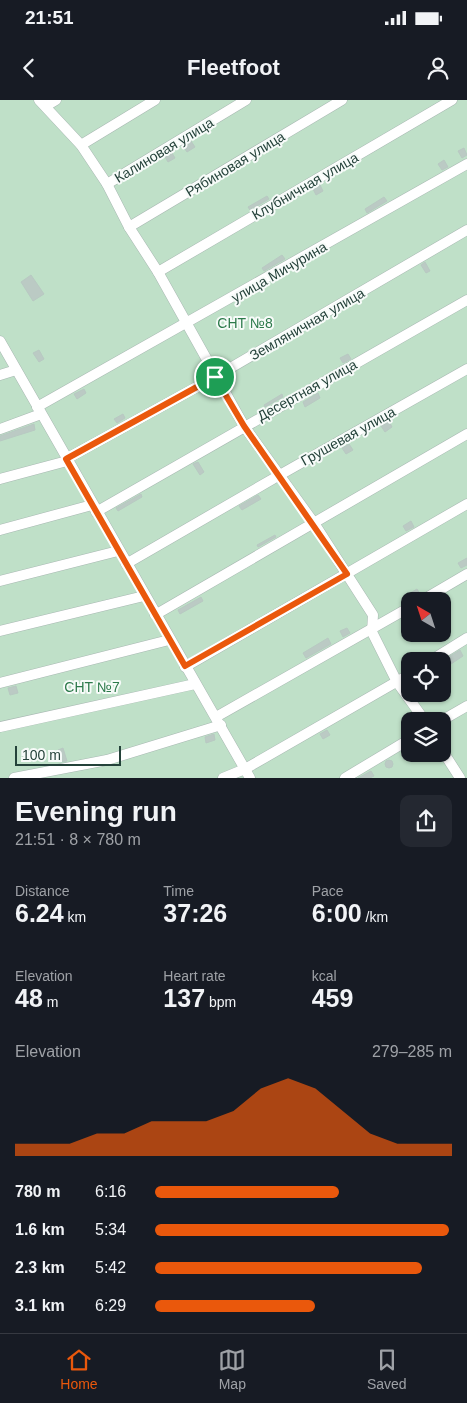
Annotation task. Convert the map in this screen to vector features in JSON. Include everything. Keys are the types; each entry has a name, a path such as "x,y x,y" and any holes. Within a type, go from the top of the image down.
{"street":[{"path":"56,100 43,103 81,145 107,184 128,227 158,272 244,426 278,476 314,523 373,615 372,629 397,682 418,712"},
{"path":"81,145 155,100"},
{"name":"Калиновая улица","path":"107,184 246,100"},
{"name":"Рябиновая улица","path":"128,227 342,100"},
{"name":"Клубничная улица","path":"158,272 452,100"},
{"name":"улица Мичурина","path":"0,429 39,411 186,324 467,164"},
{"name":"Земляничная улица","path":"0,479 67,460 215,377 467,230"},
{"name":"Десертная улица","path":"0,530 94,508 467,300"},
{"path":"0,342 169,640 219,721 248,774"},
{"name":"Грушевая улица","path":"126,564 467,369"},
{"path":"0,375 16,370"},
{"path":"155,615 467,434"},
{"path":"185,666 467,504"},
{"path":"0,581 118,550"},
{"path":"436,592 467,574"},
{"path":"0,631 144,596"},
{"path":"14,778 107,760 219,721 401,612"},
{"path":"444,652 467,638"},
{"path":"0,683 169,640"},
{"path":"223,778 248,774 401,680"},
{"path":"0,727 195,684"},
{"path":"451,715 467,706"},
{"path":"345,778 401,744"},
{"path":"450,762 460,778"}],"green space":[{"name":"СНТ №8","path":"0,100 467,100 467,778 0,778"}],"building":[{"path":"191,141 195,147 187,152 183,146"},
{"path":"464,148 467,155 462,158 458,151"},
{"path":"172,153 175,158 168,162 165,157"},
{"path":"444,160 448,167 442,170 438,164"},
{"path":"320,185 323,191 316,195 313,189"},
{"path":"267,196 269,199 250,210 248,207"},
{"path":"384,197 387,201 367,213 365,209"},
{"path":"282,255 285,259 264,271 262,268"},
{"path":"425,262 430,271 426,273 421,265"},
{"path":"31,275 44,294 33,301 21,282"},
{"path":"39,350 44,359 39,362 33,353"},
{"path":"348,354 351,359 343,363 340,358"},
{"path":"84,389 86,393 77,399 74,394"},
{"path":"318,393 320,398 305,407 303,402"},
{"path":"282,394 283,397 265,407 264,405"},
{"path":"123,414 125,418 117,423 114,419"},
{"path":"389,421 392,427 385,432 381,426"},
{"path":"34,424 35,430 0,441 0,436"},
{"path":"349,444 353,450 346,454 342,448"},
{"path":"198,462 204,472 200,475 193,464"},
{"path":"141,494 142,497 118,511 116,508"},
{"path":"258,495 261,499 242,510 239,506"},
{"path":"411,521 414,527 406,531 403,526"},
{"path":"275,535 276,537 258,547 257,545"},
{"path":"467,558 467,565 461,568 458,563"},
{"path":"201,597 203,601 180,614 178,610"},
{"path":"347,628 350,633 343,637 340,631"},
{"path":"328,638 331,644 306,658 303,653"},
{"path":"460,650 463,656 451,664 451,656"},
{"path":"16,686 18,693 10,695 8,688"},
{"path":"327,730 330,735 323,739 320,734"},
{"path":"214,734 215,740 206,743 205,737"},
{"path":"63,748 67,761 61,762 58,750"},
{"path":"389,760 393,764 389,768 385,764"},
{"path":"371,771 374,776 358,778"}],"route":[{"path":"215,377 244,426 278,476 314,523 347,574 185,666 66,459 215,377"}],"park label":[{"name":"СНТ №7","path":"92,687"}]}
